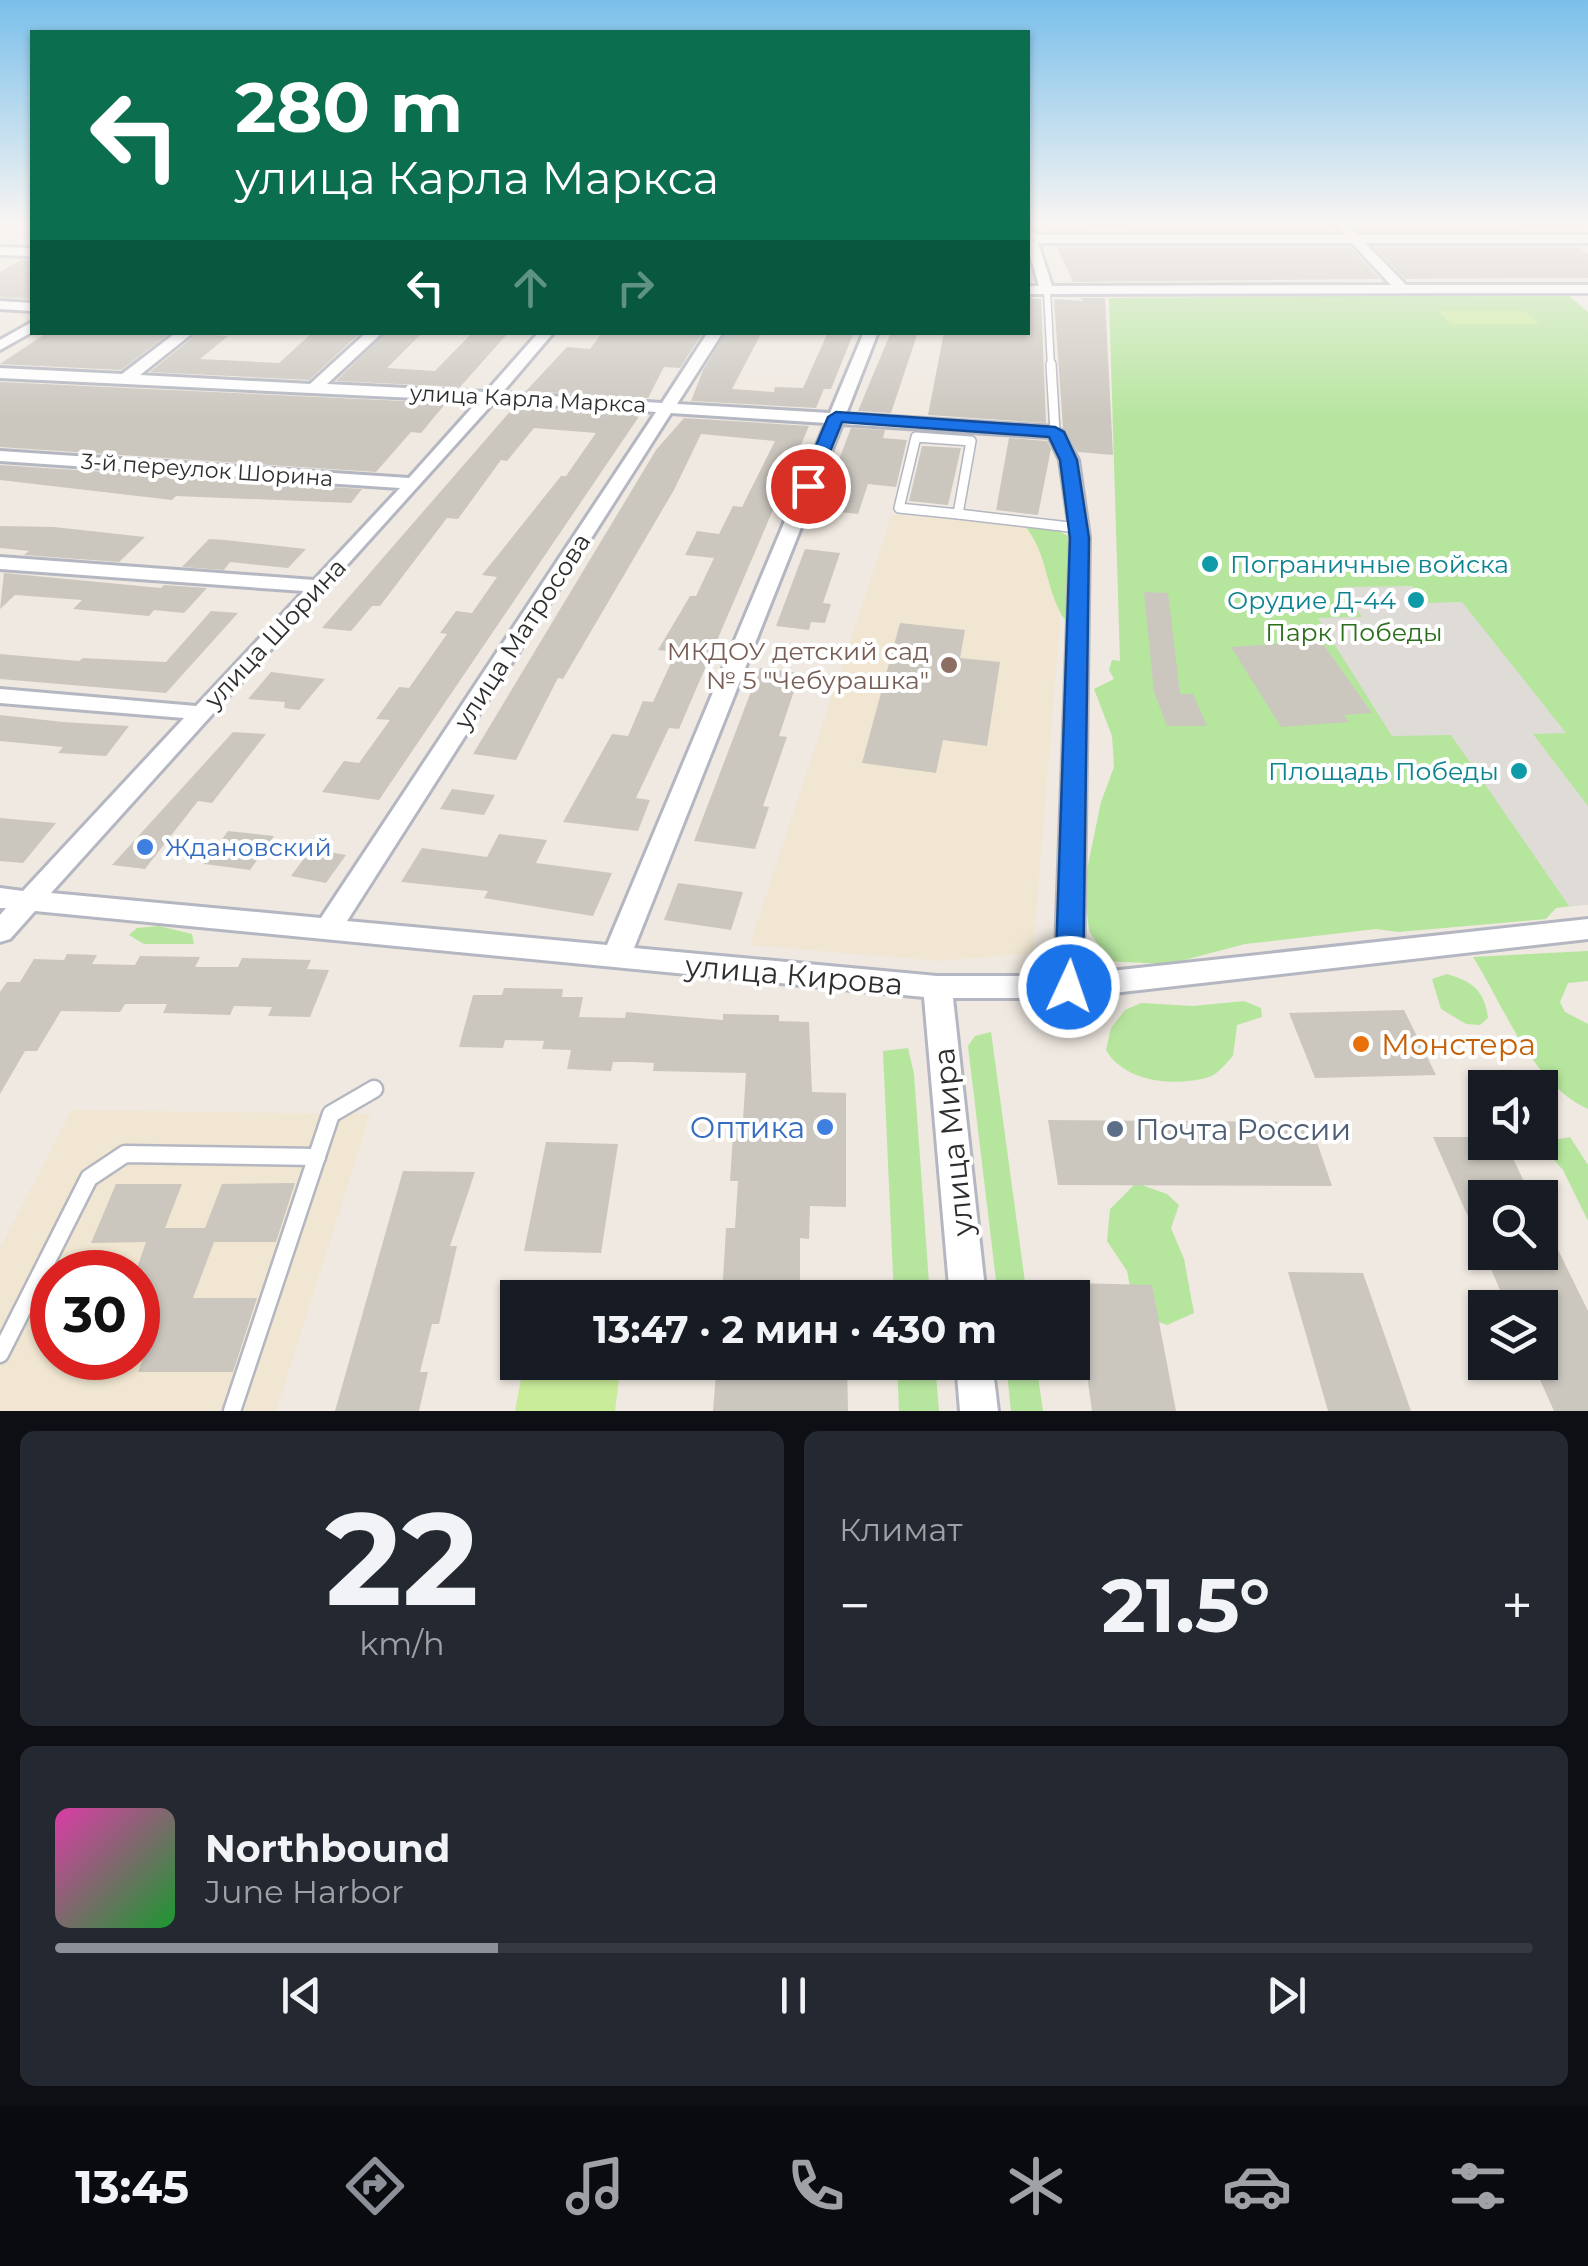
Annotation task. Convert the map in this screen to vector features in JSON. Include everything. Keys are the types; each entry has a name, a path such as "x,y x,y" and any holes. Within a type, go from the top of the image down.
{"street":[{"path":"1030,290 1588,289"},
{"path":"0,306 30,307"},
{"path":"0,346 30,327"},
{"path":"124,380 183,335"},
{"path":"314,389 373,335"},
{"name":"улица Шорина","path":"0,932 14,899 201,713 414,484 543,335"},
{"name":"улица Матросова","path":"328,929 714,335"},
{"path":"614,959 870,335"},
{"name":"улица Карла Маркса","path":"0,373 836,417 969,434 1055,432"},
{"path":"1055,432 1069,460 1078,528 1078,733 1069,987"},
{"name":"3-й переулок Шорина","path":"0,456 414,484"},
{"path":"0,563 319,586"},
{"path":"0,696 201,713"},
{"name":"улица Кирова","path":"14,899 937,987 1069,987 1588,929"},
{"name":"улица Мира","path":"937,987 966,1280"},
{"path":"976,1380 979,1411"}],"lane":[{"path":"1047,290 1055,432"},
{"path":"958,515 969,434 916,437 899,508 958,515 1078,528"},
{"path":"232,1411 331,1114 374,1089"},
{"path":"0,1354 89,1178 125,1154 317,1157"}],"shaded area":[{"name":"МКДОУ детский сад № 5 \"Чебурашка\"","path":"892,514 1067,530 1033,953 939,961 750,945"},
{"name":"Площадь Победы","path":"1412,586 1425,603 1462,602 1566,733 1533,734 1588,806 1588,905 1569,906 1451,735 1392,736 1318,618 1362,617 1342,587"},
{"path":"72,1110 370,1114 276,1411 0,1411 0,1248"}],"green space":[{"name":"Парк Победы","path":"1567,294 1588,312 1588,904 1556,908 1546,919 1399,932 1376,929 1245,944 1169,964 1102,961 1102,950 1089,931 1084,884 1101,802 1114,767 1112,736 1094,689 1114,679 1109,670 1112,660 1120,661 1109,298"},
{"path":"1438,311 1525,311 1540,324 1451,324"},
{"path":"1023,524 1049,525 1071,538 1085,619 1068,624 1060,612 1038,548"},
{"path":"159,926 192,934 194,944 144,944 129,935 137,928"},
{"path":"1588,951 1588,981 1568,983 1560,1002 1565,1012 1588,1024 1588,1109 1558,1088 1558,1070 1541,1070 1535,1063 1473,957"},
{"path":"1447,974 1470,984 1484,1000 1488,1018 1480,1025 1466,1024 1441,1009 1432,979"},
{"path":"1244,1001 1261,1008 1262,1017 1237,1025 1233,1056 1209,1077 1182,1082 1152,1080 1125,1070 1106,1050 1111,1028 1125,1010 1141,1003 1193,1006"},
{"path":"991,1032 1025,1280 996,1280 968,1046 975,1036"},
{"path":"908,1048 914,1074 929,1280 893,1280 883,1051"},
{"path":"1570,1137 1588,1165 1588,1221 1563,1170 1554,1160 1558,1160 1558,1139"},
{"path":"1136,1183 1167,1194 1179,1205 1171,1228 1184,1259 1194,1313 1167,1325 1135,1313 1127,1271 1107,1241 1110,1209"},
{"path":"521,1380 619,1380 615,1411 515,1411"},
{"path":"898,1380 936,1380 939,1411 899,1411"},
{"path":"1008,1380 1038,1380 1043,1411 1011,1411"}],"building":[{"path":"0,289 30,289 30,299 0,297"},
{"path":"1030,298 1041,299 1046,423 928,415 943,335 1030,335"},
{"path":"1081,298 1105,298 1113,455 1078,452 1063,428 1054,299 1083,301"},
{"path":"44,335 167,335 121,370 0,364"},
{"path":"196,335 228,336 200,359 279,363 310,335 358,335 309,380 150,372"},
{"path":"384,335 420,335 387,368 435,371 470,335 506,335 460,387 336,381"},
{"path":"600,335 701,335 680,368 664,367 648,398 526,391 567,347 590,349"},
{"path":"724,335 760,335 732,389 774,392 775,387 803,388 827,335 853,335 831,389 824,389 816,408 691,401 703,370"},
{"path":"890,335 917,335 891,413 858,411"},
{"path":"0,382 446,403 421,433 411,432 376,472 0,447"},
{"path":"514,407 640,415 379,800 322,792 344,761 359,763 390,720 376,719 399,687 409,688 447,634 440,633 456,611 472,613 497,577 482,575 561,476 566,476 596,433 534,428 507,461 501,460 458,519 447,518 380,606 372,606 351,631 322,628"},
{"path":"684,418 809,426 679,729 669,728 636,798 650,800 638,831 563,822 612,734 628,736 643,701 653,702 676,652 658,650 690,596 696,596 714,558 685,555 697,531 719,534 733,506 742,507 775,441 701,434 674,490 563,679 558,678 516,760 473,754 656,450"},
{"path":"851,428 885,430 883,438 907,440 896,487 868,484 858,514 820,510"},
{"path":"1009,438 1047,441 1051,449 1038,515 996,510"},
{"path":"922,446 961,448 948,505 909,501"},
{"path":"0,465 362,489 351,503 176,496 172,500 0,480"},
{"path":"0,526 54,527 145,537 119,562 24,555 29,551 0,548"},
{"path":"209,539 306,549 288,568 230,562 224,570 182,567"},
{"path":"805,549 840,553 823,603 831,604 825,623 811,622 809,630 776,626"},
{"path":"4,573 161,588 207,588 184,613 154,610 149,616 73,609 82,600 15,595 0,609"},
{"path":"1144,592 1168,593 1180,694 1193,694 1207,726 1167,726 1154,692"},
{"path":"211,611 238,613 166,693 0,679 0,654 79,661 83,658 166,662"},
{"path":"900,623 965,630 960,658 1000,662 987,746 943,740 936,773 862,763"},
{"path":"1321,641 1372,713 1344,715 1349,722 1281,727 1231,647"},
{"path":"760,668 800,673 779,736 787,737 763,806 769,807 755,849 694,841"},
{"path":"271,672 325,679 299,710 284,708 285,702 248,699"},
{"path":"0,715 129,726 106,756 58,753 63,747 0,741"},
{"path":"233,732 266,734 212,803 198,801 145,869 112,865"},
{"path":"452,789 495,795 484,815 440,809"},
{"path":"0,818 56,823 23,863 0,861"},
{"path":"228,831 274,836 250,870 204,864"},
{"path":"499,834 547,840 536,863 612,873 593,916 484,898 488,891 401,882 422,848 487,857"},
{"path":"311,849 346,855 326,883 291,876"},
{"path":"678,883 743,892 731,930 664,920"},
{"path":"67,954 97,955 92,964 135,965 140,956 200,957 195,967 238,967 242,958 311,960 307,969 329,970 310,1017 268,1016 272,1007 234,1006 230,1015 163,1013 167,1004 125,1004 120,1012 61,1011 37,1051 25,1051 0,1094 0,992 7,982 20,982 34,959 64,960"},
{"path":"504,988 563,989 562,997 583,997 579,1017 625,1018 626,1012 723,1020 723,1014 779,1015 779,1021 809,1022 812,1092 846,1093 846,1207 810,1206 809,1239 800,1238 800,1280 723,1280 726,1228 735,1228 738,1181 730,1181 734,1119 743,1119 746,1073 653,1071 654,1063 632,1062 613,1062 611,1071 567,1069 571,1050 542,1049 544,1041 505,1040 503,1048 459,1047 473,995 502,995"},
{"name":"Монстера","path":"1404,1010 1436,1075 1315,1078 1289,1013"},
{"path":"1048,1120 1310,1122 1332,1186 1058,1185"},
{"path":"1433,1137 1468,1137 1468,1160 1514,1160 1523,1180 1468,1180 1468,1217"},
{"path":"546,1142 618,1144 601,1253 524,1251"},
{"path":"403,1171 475,1172 450,1246 457,1246 439,1324 432,1324 420,1372 428,1372 419,1411 335,1411"},
{"path":"295,1183 276,1242 214,1242 193,1298 257,1298 233,1372 160,1372 160,1250 143,1250 146,1242 91,1243 116,1184 182,1184 165,1228 205,1228 222,1184"},
{"path":"1558,1250 1588,1311 1588,1411 1554,1411 1540,1380 1558,1380 1558,1290 1500,1290 1491,1270 1558,1270"},
{"path":"1288,1272 1363,1273 1411,1411 1328,1411"},
{"path":"1090,1283 1152,1285 1176,1411 1092,1411 1088,1380"},
{"path":"716,1380 847,1380 848,1411 713,1411"}],"place":[{"name":"Пограничные войска","path":"1210,564"},
{"name":"Орудие Д-44","path":"1416,600"},
{"name":"МКДОУ детский сад № 5 \"Чебурашка\"","path":"949,665"},
{"name":"Площадь Победы","path":"1519,771"},
{"name":"Ждановский","path":"145,847"},
{"name":"Монстера","path":"1361,1044"},
{"name":"Оптика","path":"825,1127"},
{"name":"Почта России","path":"1115,1129"}],"route":[{"path":"808,486 836,417 1055,432 1069,460 1080,538 1069,987"}]}
